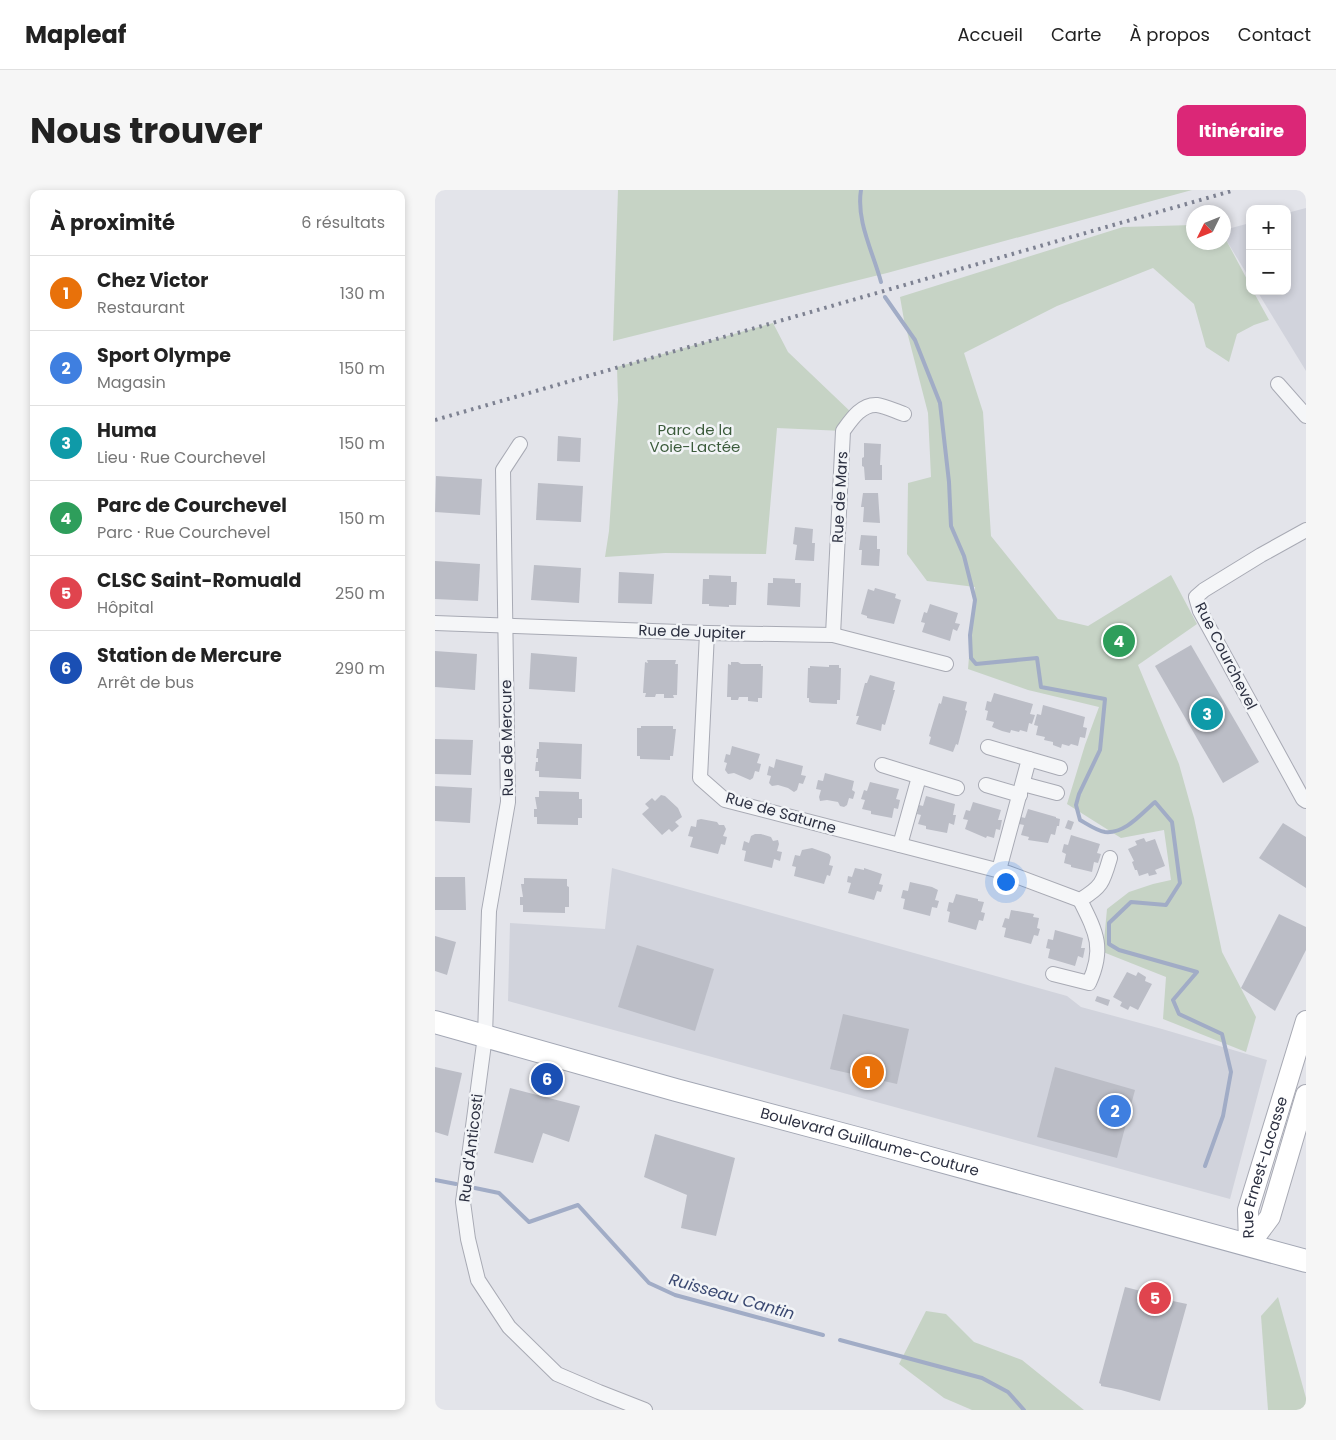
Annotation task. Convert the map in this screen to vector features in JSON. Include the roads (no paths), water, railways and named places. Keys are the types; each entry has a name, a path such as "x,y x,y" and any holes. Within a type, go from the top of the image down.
{"main road":[{"name":"Boulevard Guillaume-Couture","path":"435,1022 676,1090 1306,1261"}],"street":[{"path":"1278,384 1306,416"},
{"name":"Rue de Mars","path":"833,635 843,431 859,411 876,405 904,414"},
{"name":"Rue de Mercure","path":"485,1036 489,911 508,802 503,470 520,444"},
{"name":"Rue Courchevel","path":"1306,530 1261,555 1204,590 1196,597 1200,611 1281,761 1306,801"},
{"name":"Rue de Jupiter","path":"435,623 707,633 833,635 946,664"},
{"name":"Rue de Saturne","path":"707,633 701,778 725,800 1003,872 1080,900"},
{"path":"988,747 1060,768"},
{"path":"1003,872 1029,759"},
{"path":"882,766 957,788"},
{"path":"900,845 919,777"},
{"path":"986,785 1057,793"},
{"path":"1053,974 1089,983 1094,973 1098,948 1095,930 1080,900 1097,890 1105,876 1109,858"},
{"name":"Rue Ernest-Lacasse","path":"1249,1245 1247,1210 1306,1021"},
{"name":"Rue d'Anticosti","path":"485,1036 463,1202 468,1239 478,1280 509,1327 557,1374 645,1410"},
{"name":"Rue Ernest-Lacasse","path":"1249,1245 1270,1217 1306,1095"}],"waterway":[{"path":"861,190 860,202 863,225 881,282"},
{"path":"885,297 915,340 940,403 949,482 951,526 964,556 975,600 970,635 971,658 976,664 1037,658 1041,687 1105,699 1100,750 1079,794 1076,805 1080,820 1099,830 1112,832 1126,827 1155,802 1172,822 1180,883 1166,905 1131,902 1109,923 1109,944 1119,950 1197,972 1173,1000 1179,1014 1222,1034 1231,1072 1223,1116 1205,1166"},
{"name":"Ruisseau Cantin","path":"435,1180 456,1184"},
{"name":"Ruisseau Cantin","path":"475,1188 499,1193 529,1222 578,1205 649,1283 675,1295 823,1335"},
{"name":"Ruisseau Cantin","path":"840,1340 982,1378 1008,1392 1024,1410"}],"railway":[{"path":"435,420 1235,190"}],"place":[{"name":"Parc de Courchevel","path":"1119,641"},
{"name":"Huma","path":"1207,714"},
{"name":"Chez Victor","path":"868,1072"},
{"name":"Station de Mercure","path":"547,1079"},
{"name":"Sport Olympe","path":"1115,1111"},
{"name":"CLSC Saint-Romuald","path":"1155,1298"}],"park label":[{"name":"Parc de la Voie-Lactée","path":"695,438"}]}
